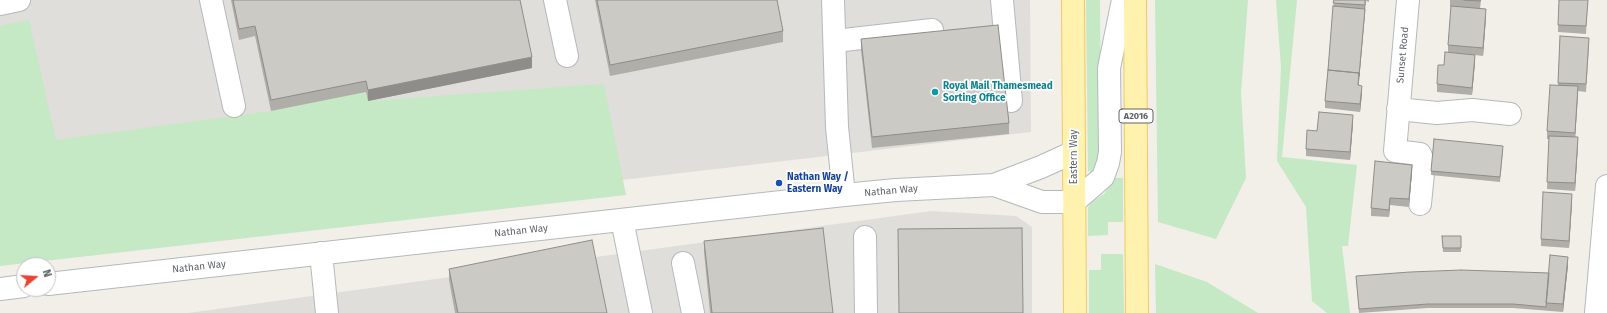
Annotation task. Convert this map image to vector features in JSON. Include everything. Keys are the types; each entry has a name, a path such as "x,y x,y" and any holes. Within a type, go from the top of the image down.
{"main road":[{"name":"Eastern Way","path":"1072,0 1075,313"},
{"name":"A2016","path":"1135,0 1137,313"}],"street":[{"path":"0,4 19,0"},
{"path":"211,0 234,106"},
{"path":"555,0 567,56"},
{"path":"833,0 838,127 844,195"},
{"path":"1002,0 1011,101"},
{"path":"1074,202 1103,177 1108,163 1110,152 1109,68 1123,0"},
{"name":"Sunset Road","path":"1408,0 1395,151 1420,154 1424,164 1420,204"},
{"path":"835,41 932,30"},
{"path":"1398,109 1437,113 1472,110 1510,114"},
{"name":"Nathan Way","path":"56,283 844,195 896,190 994,185 1041,167 1074,152"},
{"name":"Nathan Way","path":"994,185 1042,202 1074,202"},
{"path":"1596,313 1607,186"},
{"path":"622,220 641,313"},
{"path":"865,237 866,313"},
{"path":"321,253 326,313"},
{"path":"683,263 693,313"},
{"path":"0,289 16,287"}],"shaded area":[{"path":"0,0 1030,0 1031,132 0,253"},
{"path":"931,211 1016,216 1032,227 1032,313 188,313"}],"green space":[{"path":"1086,0 1100,0 1101,147 1098,163 1092,172 1088,171"},
{"path":"1155,0 1248,0 1241,93 1246,178 1216,239 1158,222"},
{"path":"1276,0 1297,0 1282,157 1357,165 1348,246 1342,246 1350,313 1327,313 1312,301 1306,207 1277,161 1281,67"},
{"path":"29,20 56,140 271,111 366,92 368,101 604,84 626,195 56,260 56,257 16,257 16,264 0,266 0,26"},
{"path":"1113,178 1123,178 1123,222 1108,222 1108,235 1088,236 1088,208 1090,203 1105,193"},
{"path":"1101,254 1123,254 1124,313 1089,313 1089,270 1101,270"},
{"path":"1155,264 1207,282 1258,313 1156,313"}],"building":[{"path":"233,0 520,0 532,57 368,90 366,81 271,100 255,26 239,29"},
{"path":"597,0 777,0 783,31 610,65"},
{"path":"1334,0 1365,0 1365,5 1333,3"},
{"path":"1559,0 1588,0 1586,26 1558,25"},
{"path":"1333,6 1365,9 1359,76 1359,73 1328,70"},
{"path":"1451,6 1486,9 1483,48 1448,45"},
{"name":"Royal Mail Thamesmead Sorting Office","path":"998,25 1009,123 872,137 861,39"},
{"path":"1560,36 1589,38 1586,84 1558,83"},
{"path":"1445,52 1475,55 1472,88 1437,84 1438,65 1444,65"},
{"path":"1328,70 1359,73 1358,85 1362,86 1360,104 1325,101"},
{"path":"1550,85 1578,86 1575,133 1547,131"},
{"path":"1319,112 1353,115 1350,152 1306,149 1307,130 1317,131"},
{"path":"1549,136 1578,137 1575,183 1547,182"},
{"path":"1434,139 1503,146 1500,177 1431,171"},
{"path":"1375,161 1412,165 1409,199 1390,198 1389,210 1371,208"},
{"path":"1543,192 1572,194 1569,241 1541,239"},
{"path":"823,228 833,313 712,313 704,241"},
{"path":"1022,228 1023,313 899,313 898,229"},
{"path":"1442,236 1461,236 1461,248 1443,248"},
{"path":"592,240 607,313 458,313 449,269"},
{"path":"1550,255 1568,257 1563,304 1546,303"},
{"path":"1461,270 1549,273 1546,307 1513,304 1428,304 1359,309 1356,276"}],"place":[{"name":"Royal Mail Thamesmead Sorting Office","path":"935,92"},
{"name":"Nathan Way / Eastern Way","path":"779,183"}]}
